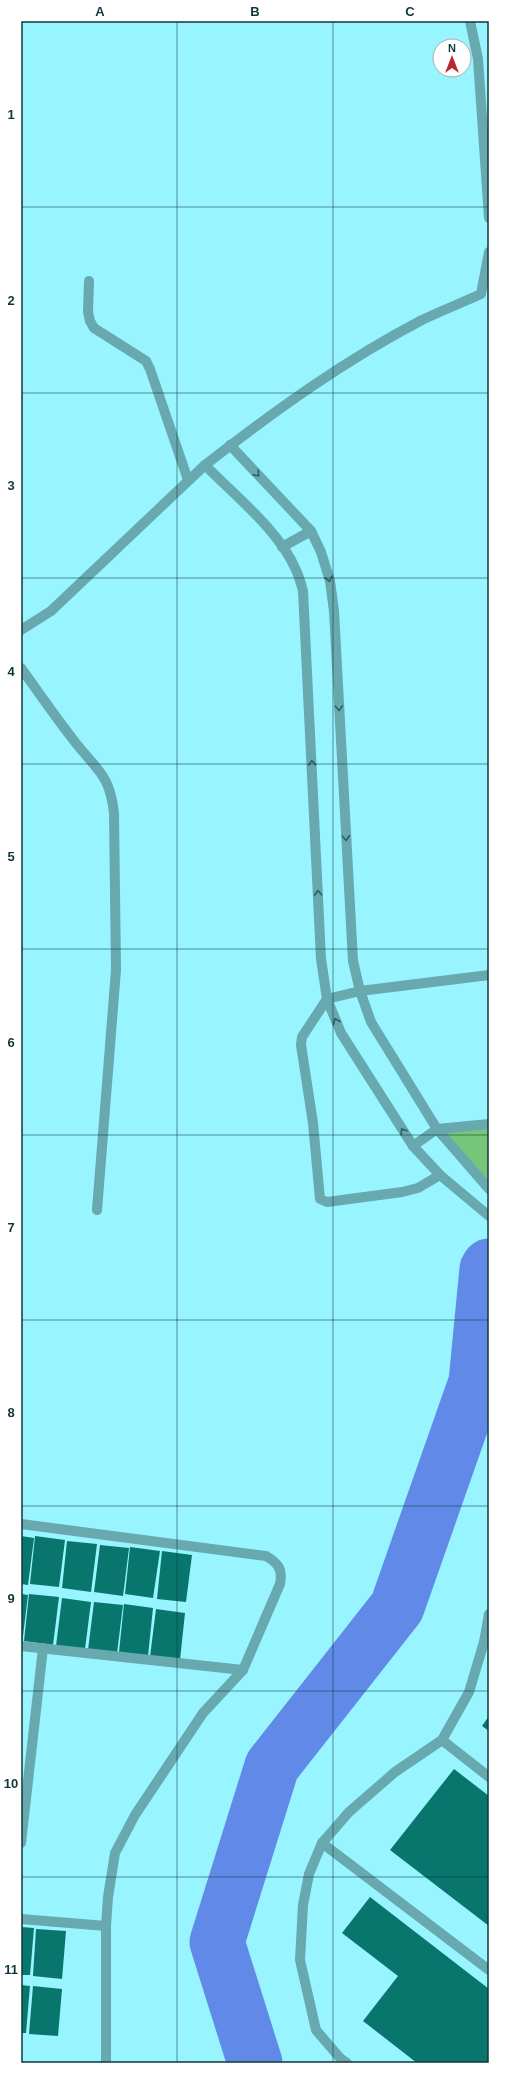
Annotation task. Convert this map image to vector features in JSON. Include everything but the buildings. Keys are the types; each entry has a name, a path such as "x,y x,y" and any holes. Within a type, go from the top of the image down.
{"street":[{"path":"470,21 478,59 489,218"},
{"path":"478,59 489,59"},
{"path":"21,630 51,611 188,480 230,445 301,394 369,351 423,320 485,295 489,252"},
{"path":"89,281 90,321 94,328 146,361 188,480"},
{"path":"230,445 311,531 321,552 330,581 334,611 353,961 360,991 371,1022 437,1129 486,1186"},
{"path":"205,465 266,526 282,547 296,570 303,591 321,959 327,999 341,1033 413,1146 440,1175 489,1216"},
{"path":"282,547 311,531"},
{"path":"21,668 76,743 103,774 112,797 114,813 116,970 97,1210"},
{"path":"440,1175 418,1188 402,1192 328,1202 320,1199 313,1124 301,1045 302,1037 327,999 360,991 489,975"},
{"path":"413,1146 437,1129 489,1124"},
{"path":"21,1524 266,1556 278,1564 281,1572 280,1584 243,1670 203,1713 135,1815 116,1853 108,1897 106,1926 106,2063"},
{"path":"342,2061 316,2030 300,1960 303,1905 309,1874 322,1843 354,1807 395,1772 442,1740 470,1692 484,1642 489,1614"},
{"path":"21,1646 243,1670"},
{"path":"21,1843 25,1779 43,1648"},
{"path":"442,1740 489,1777"},
{"path":"322,1843 489,1970"},
{"path":"21,1919 106,1926"}],"green space":[{"path":"489,1124 489,1189 437,1129"}],"waterway":[{"path":"255,2063 217,1942 272,1766 397,1607 476,1382 487,1269 489,1266"}]}
